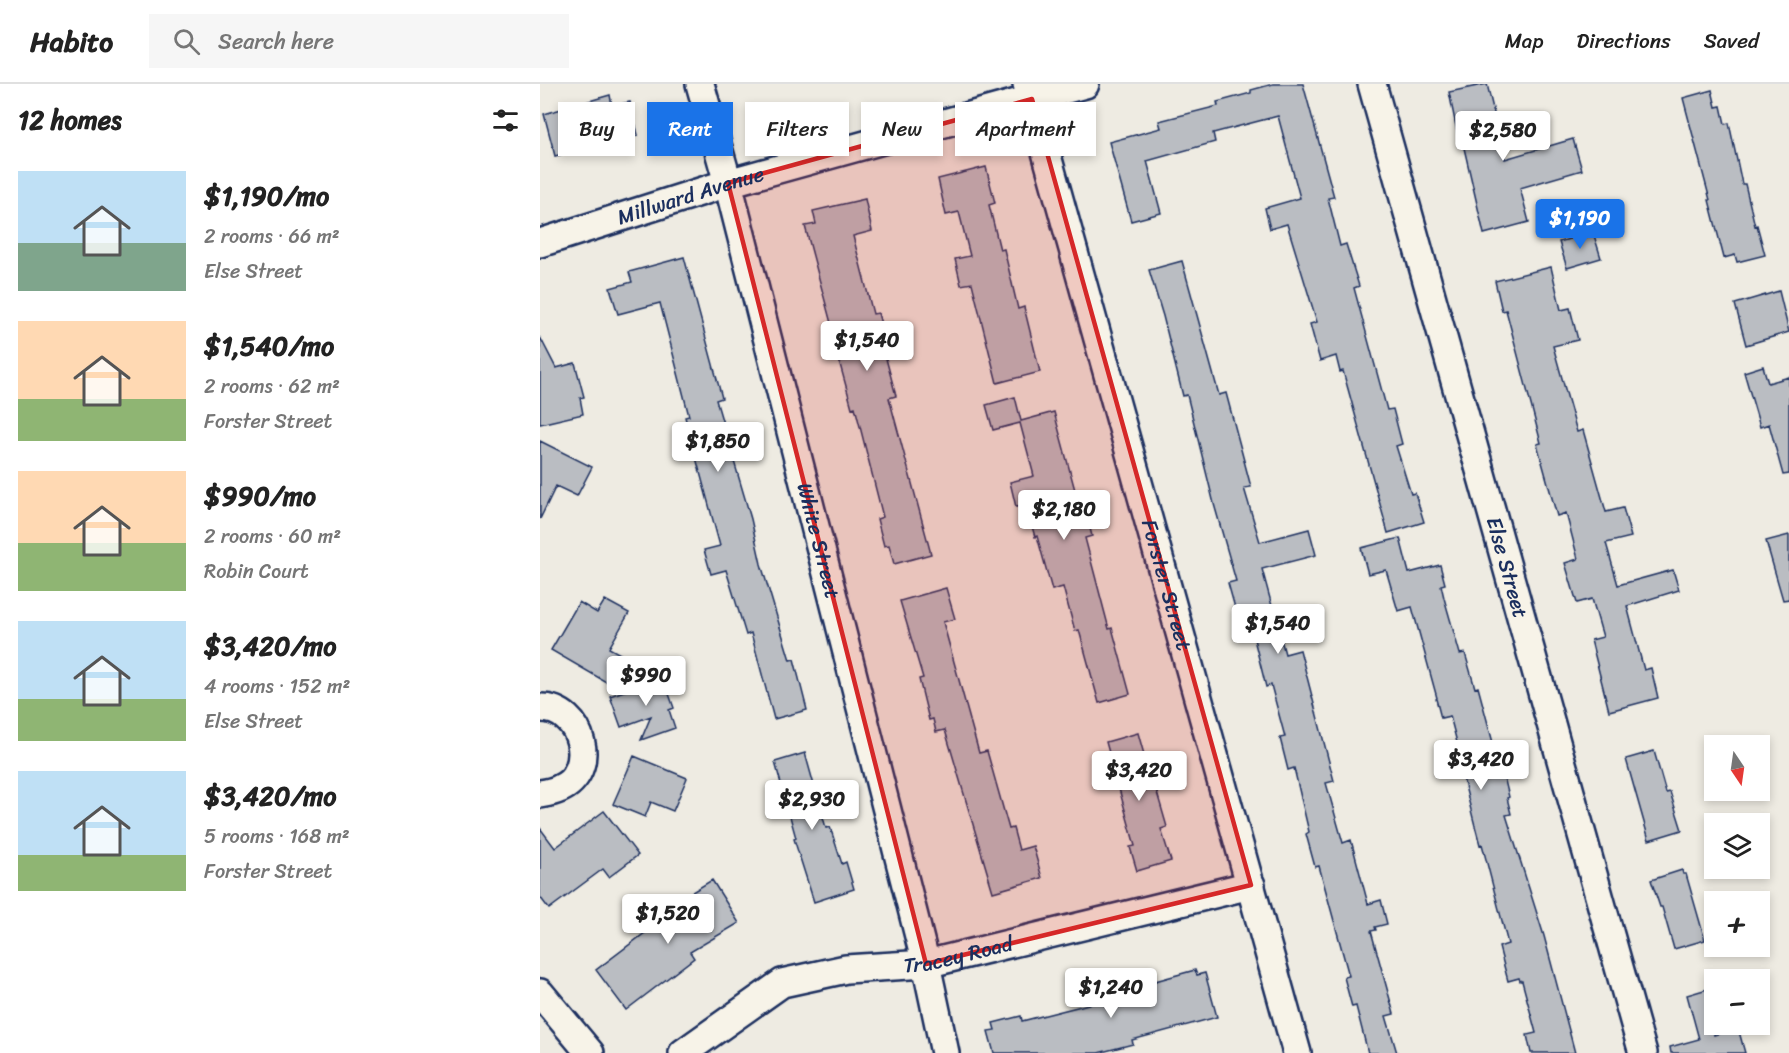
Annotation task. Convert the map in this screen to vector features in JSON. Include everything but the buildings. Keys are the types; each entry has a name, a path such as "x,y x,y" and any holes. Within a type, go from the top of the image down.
{"street":[{"name":"White Street","path":"700,84 728,183 926,964 945,1053"},
{"name":"Millward Avenue","path":"540,243 728,183 1029,92 1085,84"},
{"name":"Else Street","path":"1372,84 1643,1053"},
{"name":"Forster Street","path":"1029,92 1297,1053"},
{"path":"540,708 560,712 574,724 581,737 583,752 580,767 572,779 560,789 540,794"},
{"name":"Tracey Road","path":"683,1053 782,983 846,969 926,964 1251,885"},
{"path":"540,993 590,1053"}],"highlighted area":[{"path":"1032,99 1251,885 926,964 728,183"}]}
